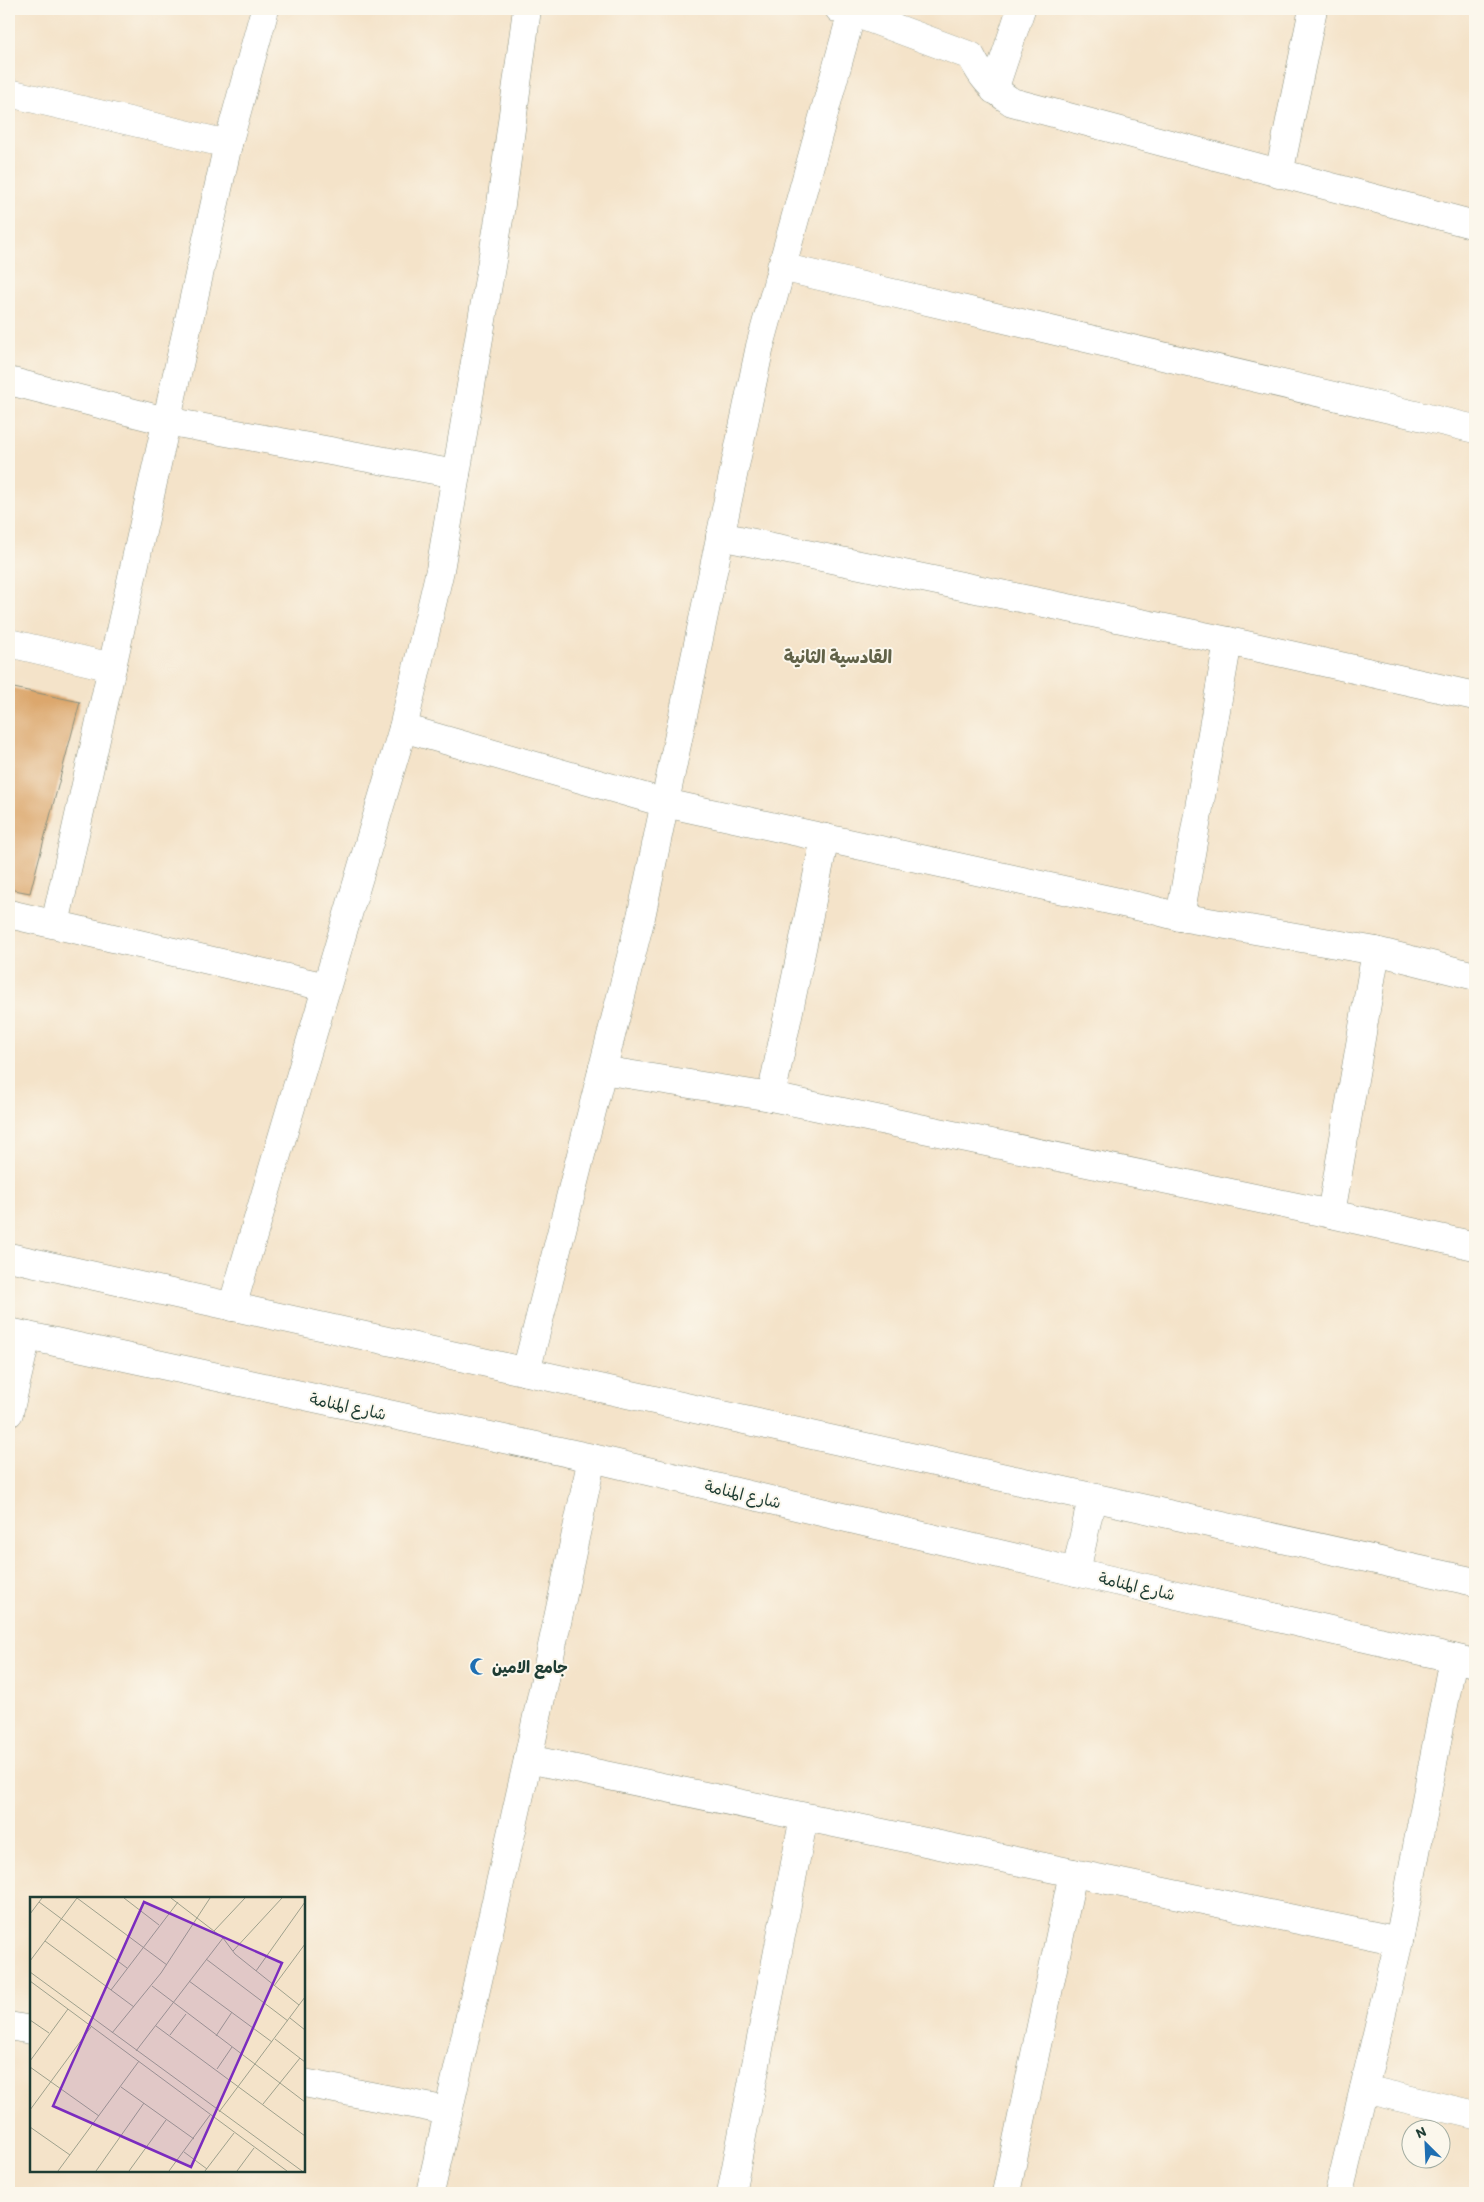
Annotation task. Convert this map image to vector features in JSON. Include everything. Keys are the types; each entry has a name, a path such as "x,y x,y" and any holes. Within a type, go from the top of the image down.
{"main road":[{"path":"55,924 228,144 265,9"},
{"path":"232,1307 404,728 440,570 499,219 527,9"},
{"path":"994,90 1021,9"},
{"path":"1279,174 1313,9"},
{"path":"526,1372 641,917 760,346 782,267 845,11 970,56 980,74 994,90 1012,102 1475,225"},
{"path":"9,93 228,144"},
{"path":"782,267 1475,429"},
{"path":"9,381 166,421 456,474"},
{"path":"720,536 1228,641 1475,696"},
{"path":"1180,917 1228,641"},
{"path":"9,643 112,667"},
{"path":"404,728 665,803 1180,917 1376,951 1475,976"},
{"path":"770,1097 825,838"},
{"path":"9,914 326,987"},
{"path":"1331,1214 1376,951"},
{"path":"602,1070 770,1097 1331,1214 1475,1246"},
{"path":"9,1258 1475,1582"},
{"path":"9,1414 18,1334"},
{"name":"شارع المنامة","path":"18,1334 592,1458 1464,1661"},
{"path":"430,2193 528,1759 592,1458"},
{"path":"1076,1572 1092,1498"},
{"path":"1339,2193 1464,1661"},
{"path":"528,1759 1399,1941"},
{"path":"731,2193 804,1817"},
{"path":"1006,2193 1073,1873"},
{"path":"9,2026 30,2030"},
{"path":"305,2083 448,2111"},
{"path":"1364,2089 1475,2115"}],"building":[{"path":"9,687 80,702 30,893 9,889"}],"place":[{"name":"جامع الامين","path":"478,1667"}],"district":[{"name":"القادسية الثانية","path":"838,657"}]}
